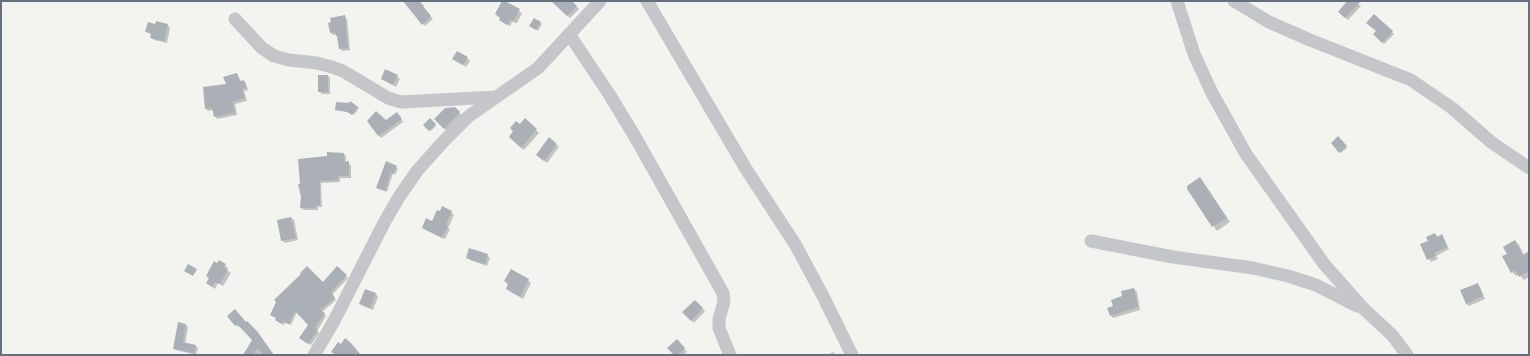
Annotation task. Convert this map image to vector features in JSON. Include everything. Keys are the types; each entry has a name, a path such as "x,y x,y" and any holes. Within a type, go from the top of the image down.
{"street":[{"path":"314,355 334,321 385,221 408,184 442,143 469,116 538,68 600,1"},
{"path":"647,1 746,169 795,244 852,355"},
{"path":"1177,1 1194,54 1212,93 1246,154 1324,264 1364,309 1392,335 1406,355"},
{"path":"1234,1 1269,22 1316,43 1411,80 1452,108 1491,142 1529,168"},
{"path":"234,19 262,48 274,56 289,60 317,63 338,69 388,98 401,102 495,97"},
{"path":"569,34 634,135 723,293 724,302 719,328 730,355"},
{"path":"1091,241 1173,257 1253,268 1288,276 1316,285 1364,309"}],"building":[{"path":"403,1 419,1 431,16 422,25"},
{"path":"502,1 505,1 520,9 514,20 510,20 507,25 499,20 500,18 495,14"},
{"path":"551,1 572,1 577,6 567,16"},
{"path":"1347,1 1361,1 1345,18 1338,12"},
{"path":"1374,14 1393,31 1382,43 1373,34 1376,31 1366,23"},
{"path":"345,15 348,48 339,49 337,36 335,32 330,33 328,23 331,22 330,18"},
{"path":"534,18 541,22 536,30 529,26"},
{"path":"156,21 168,24 164,41 150,38 151,33 145,32 148,22 155,24"},
{"path":"457,51 468,57 463,65 452,59"},
{"path":"385,69 398,75 393,85 381,79"},
{"path":"237,73 240,81 244,80 246,88 242,89 245,98 233,102 235,113 214,117 212,108 205,109 203,87 226,84 223,77"},
{"path":"318,75 328,75 328,92 318,92"},
{"path":"350,101 358,107 352,115 347,112 335,110 336,102 349,103"},
{"path":"455,107 460,112 444,129 434,119 445,108"},
{"path":"376,111 386,120 397,112 402,119 378,136 367,121"},
{"path":"430,118 436,124 429,131 423,125"},
{"path":"525,118 537,129 521,148 509,137 513,131 510,128 516,121 520,124"},
{"path":"1338,136 1347,146 1339,153 1331,143"},
{"path":"549,137 557,144 544,161 536,155"},
{"path":"327,152 344,153 344,162 349,161 349,176 338,176 338,180 320,181 320,205 316,205 316,208 300,208 301,197 298,184 300,184 298,159 327,156"},
{"path":"386,161 397,166 393,174 391,172 385,191 376,188"},
{"path":"1200,177 1227,218 1212,227 1187,189 1187,186"},
{"path":"442,206 452,211 446,225 448,226 442,238 422,228 426,218 432,221 437,210 440,211"},
{"path":"291,217 296,238 281,241 277,220"},
{"path":"1435,233 1437,237 1442,234 1447,247 1434,253 1436,256 1427,260 1420,244 1428,241 1426,237"},
{"path":"1515,240 1523,255 1529,251 1529,271 1519,277 1515,270 1511,273 1502,256 1507,254 1503,247"},
{"path":"469,248 488,254 485,264 466,258"},
{"path":"219,260 226,264 224,267 228,270 220,284 215,282 212,287 206,283 209,278 206,276 214,261 217,263"},
{"path":"188,264 197,269 193,276 184,271"},
{"path":"307,266 323,282 337,266 347,275 331,292 335,298 320,310 325,313 315,328 318,330 308,344 299,338 308,325 295,311 289,324 283,321 282,324 270,315 276,302 274,300 301,274 300,273"},
{"path":"511,269 529,279 520,297 506,289 508,284 504,281"},
{"path":"1478,283 1483,296 1466,304 1460,290"},
{"path":"1134,288 1138,307 1110,316 1107,308 1113,306 1111,300 1122,296 1121,291"},
{"path":"365,289 376,293 370,308 359,304"},
{"path":"695,300 703,308 691,321 682,312"},
{"path":"235,309 246,322 247,321 257,331 274,355 264,355 257,348 254,355 243,355 252,340 237,324 235,326 227,316"},
{"path":"178,322 186,324 183,342 196,345 194,353 173,349"},
{"path":"345,338 361,355 336,355 331,352 338,342 341,344"},
{"path":"677,339 685,348 678,355 674,355 667,348"}]}
